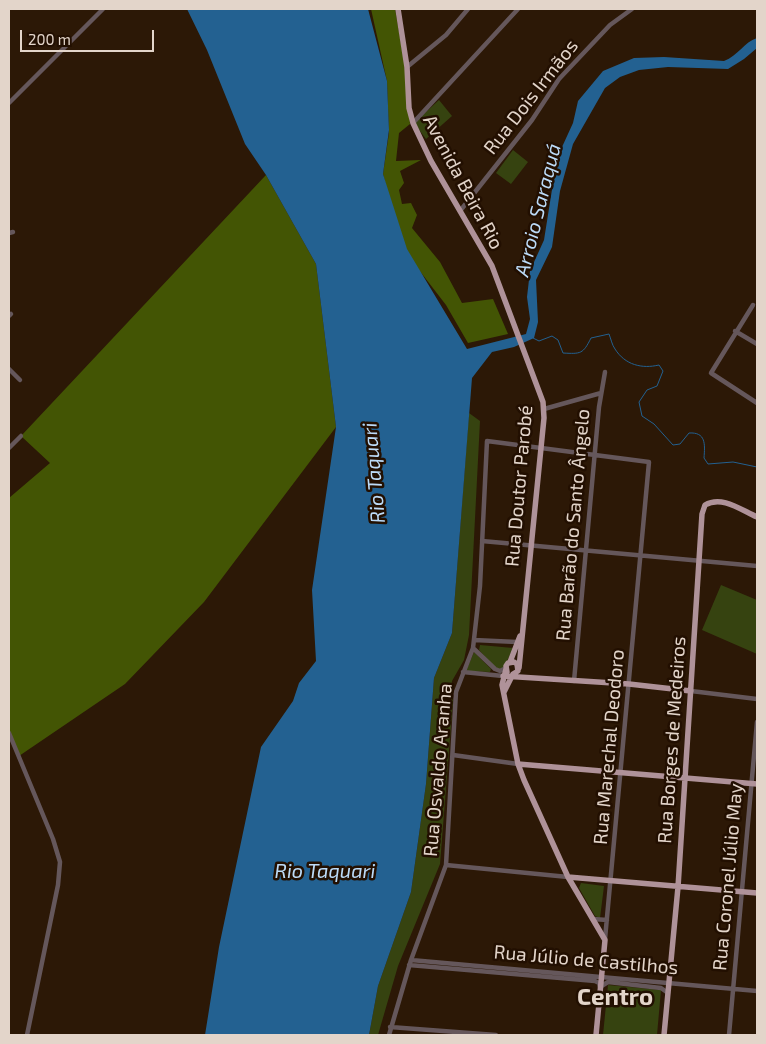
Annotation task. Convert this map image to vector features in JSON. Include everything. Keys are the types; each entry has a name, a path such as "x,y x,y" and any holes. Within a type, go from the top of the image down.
{"main road":[{"name":"Avenida Beira Rio","path":"398,9 407,67 409,108 413,123 431,161 492,266 522,348"},
{"name":"Rua Doutor Parobé","path":"518,668 544,409 538,385 522,348"},
{"name":"Rua Borges de Medeiros","path":"664,1035 678,887 702,514 705,505 714,500 721,501 757,517"},
{"name":"Rua Doutor Parobé","path":"503,676 522,629"},
{"path":"510,662 516,662 518,668 529,678"},
{"path":"504,692 518,668"},
{"path":"506,669 512,676"},
{"path":"605,940 566,874 529,794 518,764 504,692 503,676 629,684 691,691"},
{"path":"518,764 754,784"},
{"path":"566,874 575,878 757,893"},
{"path":"575,878 575,890"},
{"name":"Rua Marechal Deodoro","path":"596,1035 605,940"}],"street":[{"path":"9,102 103,9"},
{"path":"407,67 446,35 468,9"},
{"path":"413,123 518,9"},
{"name":"Rua Dois Irmãos","path":"460,211 516,142 565,72 610,25 632,9"},
{"path":"752,305 711,373 757,403"},
{"path":"735,331 757,344"},
{"path":"9,369 20,380"},
{"name":"Rua Barão do Santo Ângelo","path":"574,681 601,393 605,372"},
{"path":"544,409 601,393"},
{"path":"9,448 21,436"},
{"name":"Rua Osvaldo Aranha","path":"389,1035 410,962 446,865 456,692 473,648 474,640 482,541 487,440 541,448"},
{"path":"541,448 595,454"},
{"name":"Rua Marechal Deodoro","path":"595,454 649,462 612,881 605,940"},
{"path":"482,541 757,566"},
{"path":"474,640 517,642"},
{"path":"473,648 495,670 506,669"},
{"path":"463,672 503,676"},
{"path":"691,691 757,699"},
{"name":"Rua Coronel Júlio May","path":"729,1035 754,784 757,722"},
{"path":"9,733 53,839 60,862 58,885 27,1035"},
{"path":"453,756 518,764"},
{"path":"446,865 566,874"},
{"path":"593,918 607,920"},
{"name":"Rua Júlio de Castilhos","path":"410,962 595,981 599,983 600,987 608,982 661,988 668,993"},
{"name":"Rua Júlio de Castilhos","path":"442,965 567,972 757,991"},
{"path":"522,975 523,969"},
{"path":"567,972 567,978"},
{"path":"390,1027 496,1035"}],"green space":[{"path":"371,9 395,9 405,67 410,124 399,133 396,161 421,160 400,171 404,183 399,190 402,204 411,203 417,215 412,228 440,262 462,303 493,299 508,334 468,343 446,305 402,248 383,174 389,133 387,81"},
{"path":"439,100 452,116 426,139 414,123"},
{"path":"513,150 528,162 511,184 496,173"},
{"path":"266,175 316,264 336,427 204,602 125,684 19,756 9,733 9,498 50,463 21,436"},
{"path":"469,413 480,421 469,635 464,660 452,681 451,699 453,700 440,864 398,966 378,1035 369,1035 378,986 411,892 426,784 434,678 452,633"},
{"path":"721,585 757,600 757,654 702,630"},
{"path":"480,645 513,648 503,670 497,670 479,650"},
{"path":"474,652 491,669 490,672 466,671"},
{"path":"581,883 604,886 600,918 595,916 579,888"},
{"path":"608,985 661,990 657,1035 603,1035"}],"water":[{"name":"Rio Taquari","path":"187,9 368,9 387,81 389,130 383,174 407,249 467,349 526,334 530,319 527,297 530,271 544,240 557,158 573,123 578,101 603,71 634,58 664,57 724,61 757,38 757,48 728,69 668,67 639,70 620,77 605,88 573,144 560,191 552,247 536,280 538,322 534,338 514,347 492,352 472,378 452,633 434,678 426,784 411,892 378,986 369,1035 205,1035 219,947 261,747 293,701 299,683 316,661 312,590 336,427 316,264 266,175 245,144 207,50"}],"waterway":[{"path":"533,338 539,341 552,336 558,340 563,353 578,353 586,347 591,338 609,334 614,347 624,359 640,366 659,365 663,371 657,386 647,390 639,402 642,416 654,424 673,445 680,444 689,433 695,433 703,440 704,458 708,464 733,462 757,467"}],"district":[{"name":"Centro","path":"615,997"}],"water label":[{"name":"Arroio Saraquá","path":"538,210"}]}
